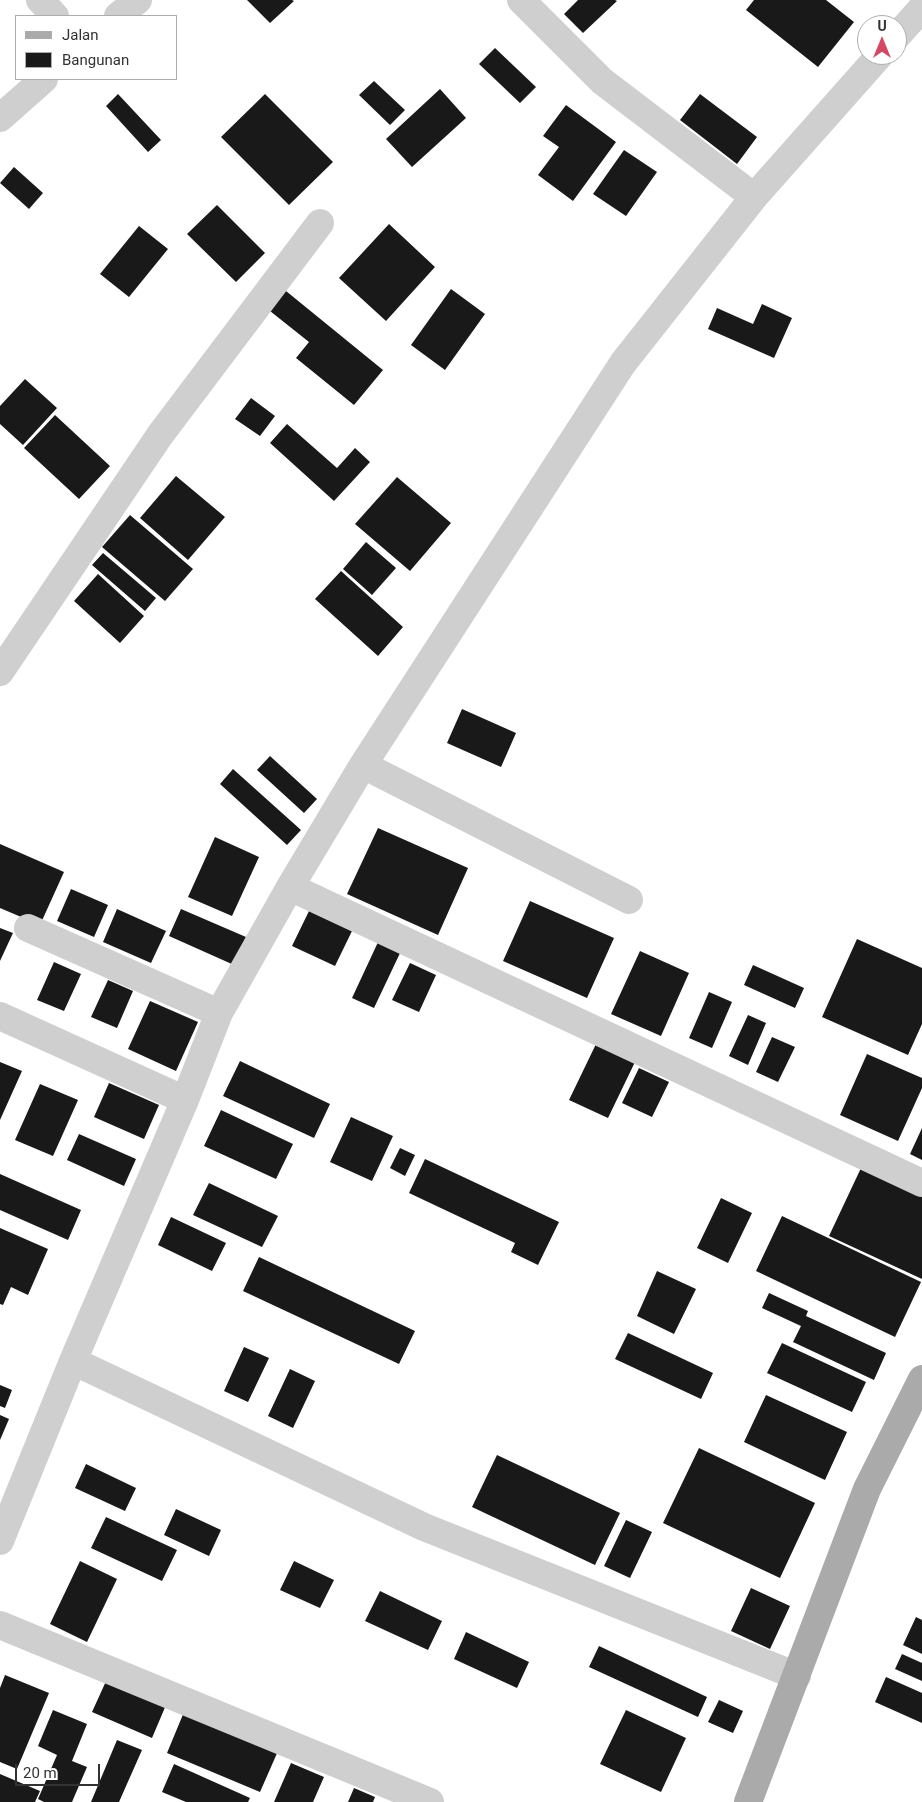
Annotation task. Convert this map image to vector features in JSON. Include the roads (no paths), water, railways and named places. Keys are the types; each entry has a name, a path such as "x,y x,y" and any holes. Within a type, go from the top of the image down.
{"main road":[{"path":"748,1802 867,1489 922,1379"}],"street":[{"path":"40,0 54,15"},
{"path":"119,15 138,0"},
{"path":"521,0 602,81 754,198"},
{"path":"907,25 922,8"},
{"path":"0,1541 73,1361 220,1013 290,887 363,765 623,363 754,198 871,65"},
{"path":"0,118 43,80"},
{"path":"0,672 160,435 320,223"},
{"path":"363,765 630,900"},
{"path":"290,887 922,1183"},
{"path":"28,928 220,1013"},
{"path":"0,1016 184,1100"},
{"path":"73,1361 424,1527 797,1676"},
{"path":"0,1625 430,1802"}]}
